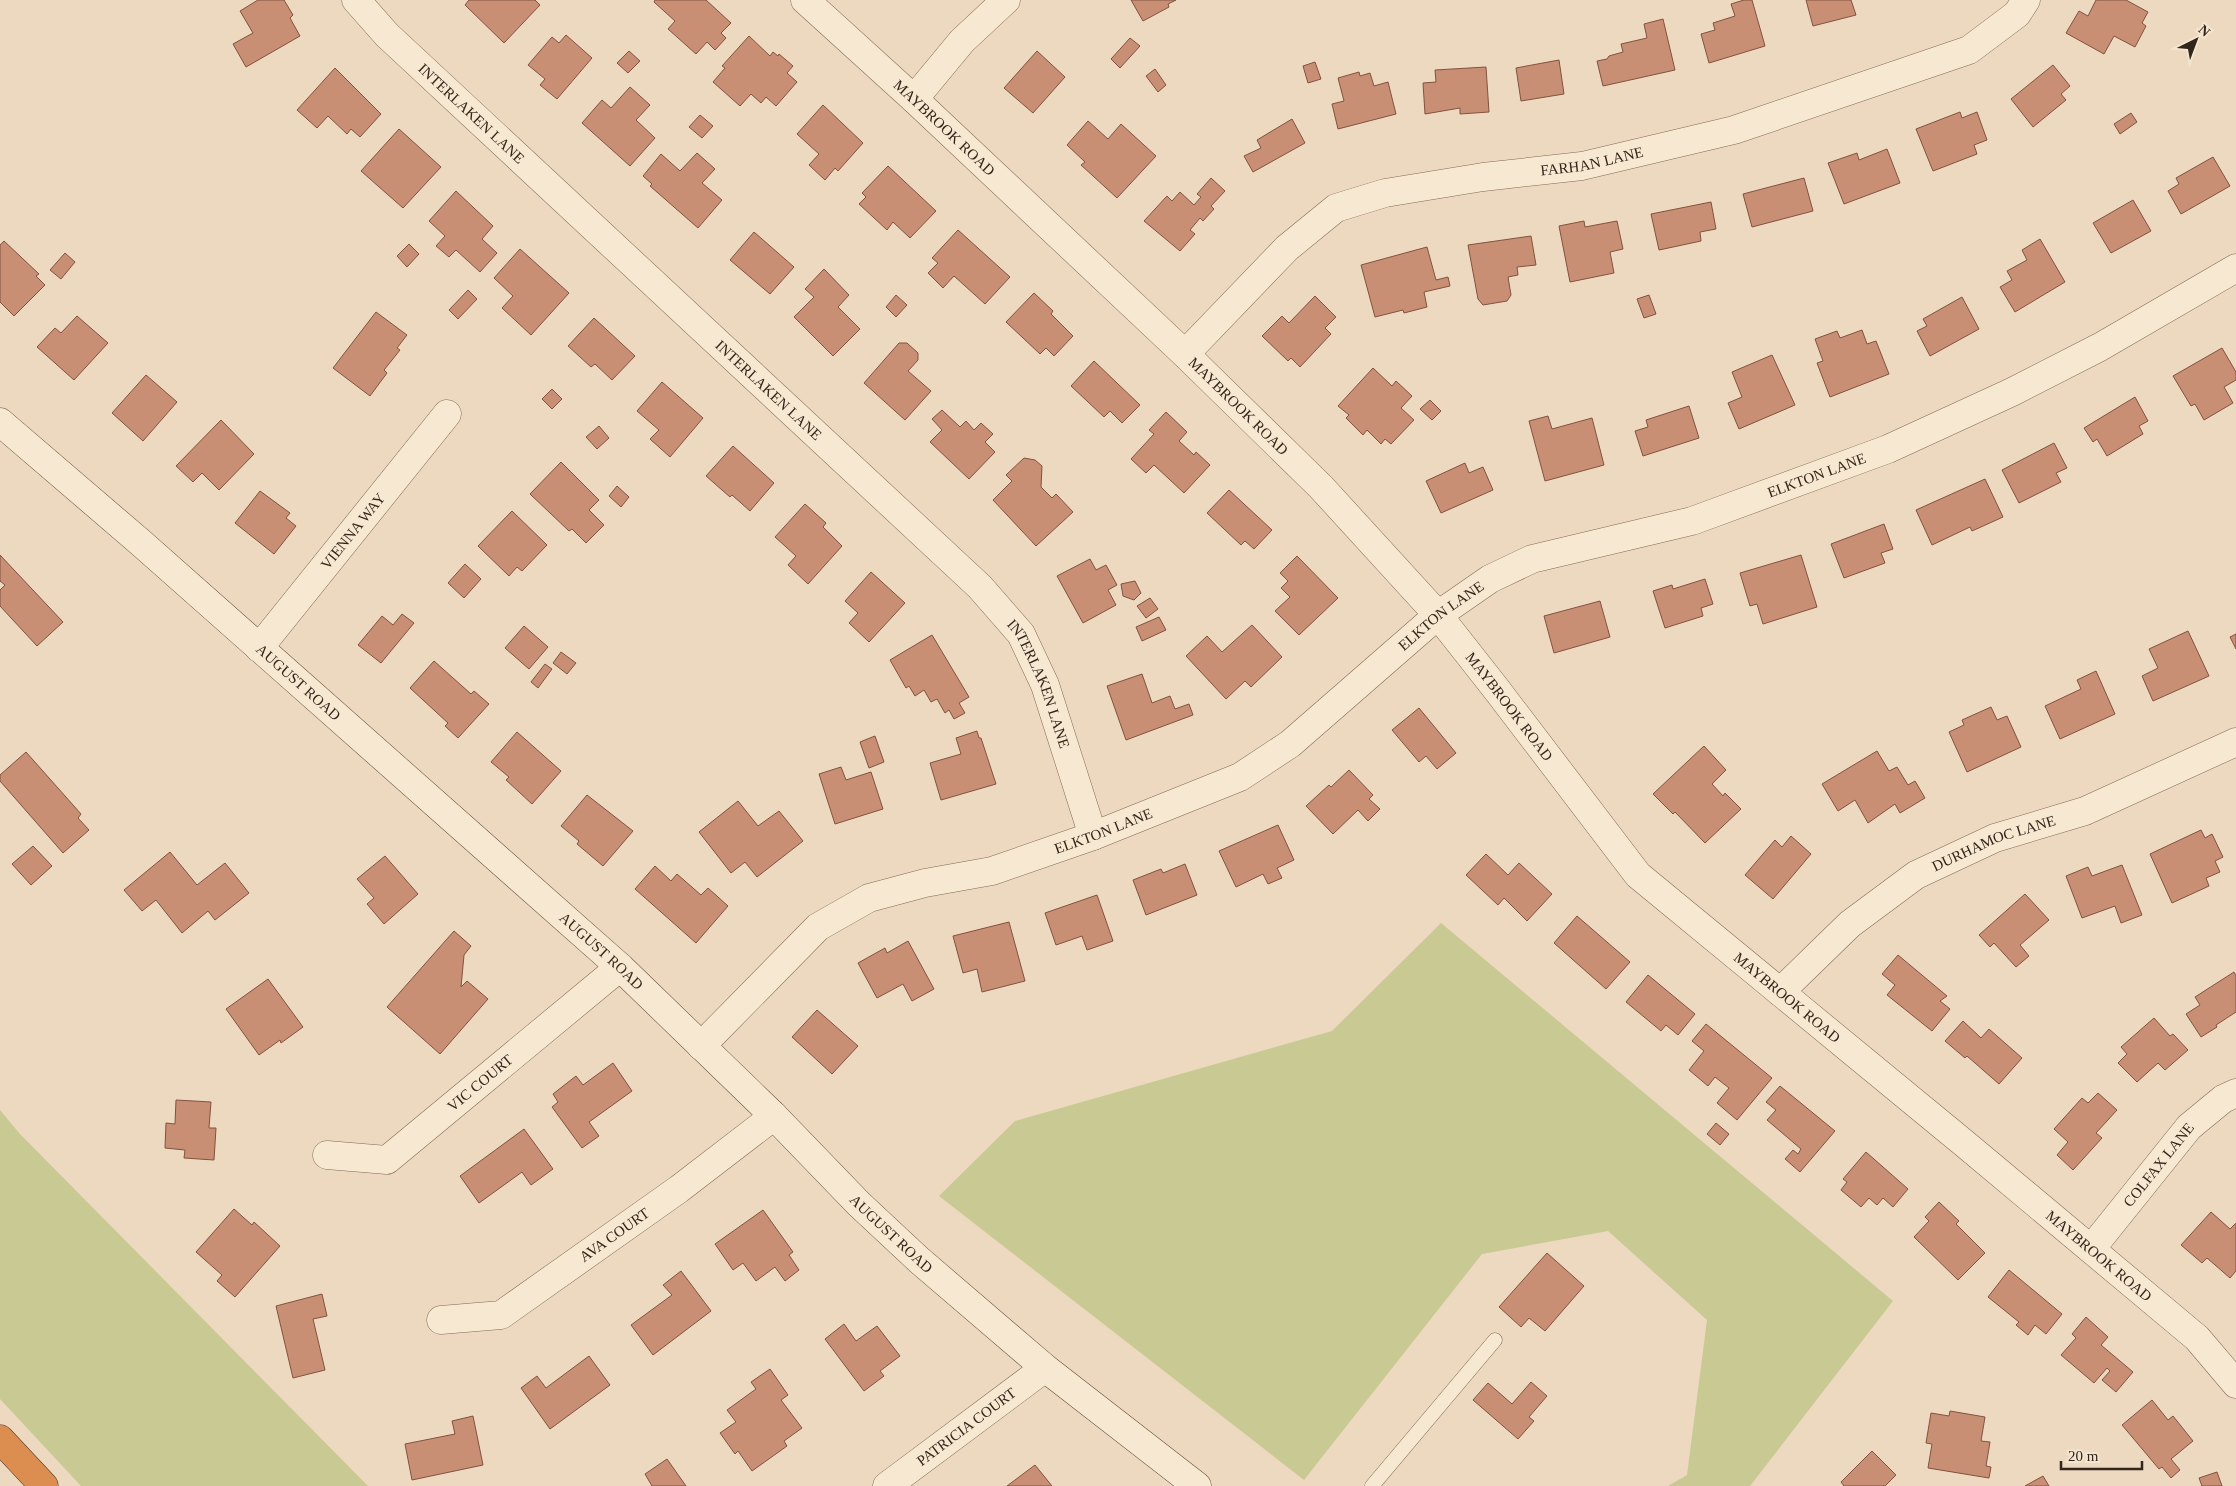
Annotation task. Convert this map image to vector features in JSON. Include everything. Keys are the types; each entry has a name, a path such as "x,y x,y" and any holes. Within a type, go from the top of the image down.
{"highway":[{"path":"0,1439 44,1486"}],"street":[{"name":"INTERLAKEN LANE","path":"356,0 387,35 980,587 1021,634 1045,685 1093,836"},
{"name":"MAYBROOK ROAD","path":"805,0 914,99 1185,354 1321,487 1438,615 1498,690 1638,875 2196,1338 2236,1384"},
{"path":"914,99 962,41 1006,0"},
{"name":"FARHAN LANE","path":"1185,354 1287,248 1336,208 1385,193 1483,177 1582,166 1734,130 1969,50 2017,14 2026,0"},
{"name":"ELKTON LANE","path":"702,1046 818,927 868,898 992,871 1093,836 1240,777 1290,744 1438,615 1490,579 1532,559 1692,522 1888,450 2012,392 2091,352 2236,268"},
{"name":"VIENNA WAY","path":"259,648 447,414"},
{"name":"AUGUST ROAD","path":"0,422 620,967 774,1116 859,1204 919,1260 1045,1368 1197,1486"},
{"name":"DURHAMOC LANE","path":"1780,992 1850,924 1916,875 1995,838 2086,811 2236,742"},
{"name":"VIC COURT","path":"326,1155 386,1160 620,967"},
{"name":"COLFAX LANE","path":"2091,1249 2189,1127 2223,1100 2236,1093"},
{"name":"AVA COURT","path":"441,1320 501,1315 679,1189 774,1116"},
{"name":"PATRICIA COURT","path":"887,1486 1045,1368"}],"lane":[{"path":"1372,1486 1495,1340"}],"green space":[{"path":"1441,923 1893,1301 1750,1486 1668,1486 1687,1475 1707,1320 1608,1231 1482,1254 1304,1480 939,1196 1015,1121 1332,1031"},
{"path":"0,1110 20,1134 368,1486 81,1486 0,1399"}],"building":[{"path":"258,0 284,0 293,15 290,18 300,36 246,67 233,44 253,33 240,11"},
{"path":"469,0 535,0 540,5 504,43 465,5"},
{"path":"655,0 706,0 731,23 721,33 726,38 715,50 707,42 696,54 668,29 675,21 654,2"},
{"path":"1131,0 1176,0 1168,4 1169,7 1143,21"},
{"path":"1752,0 1765,46 1709,63 1701,34 1715,30 1713,23 1735,16 1731,4"},
{"path":"1806,0 1851,0 1856,15 1813,26"},
{"path":"2096,0 2126,0 2148,12 2142,23 2146,26 2135,47 2114,36 2104,54 2066,33 2079,11 2088,16"},
{"path":"1663,19 1675,70 1603,86 1597,61 1623,52 1621,44 1647,38 1644,24"},
{"path":"566,35 592,58 557,99 540,85 545,79 528,65 552,37 559,43"},
{"path":"749,36 770,56 773,52 778,56 779,54 793,66 787,73 797,82 776,106 766,97 761,103 751,94 740,106 713,82 725,68 722,66"},
{"path":"1130,38 1140,46 1120,68 1111,59"},
{"path":"629,51 640,61 628,73 617,63"},
{"path":"1037,51 1065,77 1033,113 1004,88"},
{"path":"1559,60 1564,94 1521,101 1516,68"},
{"path":"1315,62 1321,79 1308,83 1303,66"},
{"path":"2053,65 2070,86 2061,94 2066,100 2033,127 2011,99"},
{"path":"1486,67 1489,112 1460,114 1460,108 1425,114 1423,83 1436,82 1435,70"},
{"path":"335,68 381,114 360,137 351,129 347,134 328,116 317,128 297,110"},
{"path":"1155,69 1166,85 1158,92 1146,76"},
{"path":"1359,72 1360,76 1370,73 1374,86 1388,82 1396,114 1338,129 1332,104 1344,101 1338,78"},
{"path":"630,87 650,105 636,120 655,138 630,166 582,123 602,100 611,108"},
{"path":"823,105 863,143 838,171 835,168 825,180 809,165 819,154 797,134"},
{"path":"1960,112 1962,118 1977,112 1987,140 1974,145 1977,154 1933,171 1916,129"},
{"path":"2131,113 2137,122 2120,134 2114,124"},
{"path":"700,115 713,126 702,138 689,127"},
{"path":"1292,119 1305,143 1253,172 1244,156 1261,148 1257,140"},
{"path":"1088,121 1108,139 1121,124 1156,156 1117,198 1081,165 1085,162 1067,145"},
{"path":"399,129 441,167 403,208 361,171"},
{"path":"1887,149 1900,183 1844,204 1828,163 1857,153 1859,160"},
{"path":"697,153 715,169 702,183 722,200 698,228 650,186 652,184 643,176 661,154 680,171"},
{"path":"2213,157 2230,186 2181,214 2168,191 2179,184 2176,178"},
{"path":"888,166 936,211 910,238 893,222 887,230 859,204 866,197 862,193"},
{"path":"1211,178 1225,191 1211,206 1214,209 1203,221 1200,218 1190,230 1195,234 1180,251 1144,221 1167,196 1172,201 1180,192 1194,205 1201,197 1197,194"},
{"path":"1804,178 1813,211 1752,227 1743,194"},
{"path":"456,191 493,226 482,239 497,253 480,272 456,250 449,257 436,246 445,236 429,221"},
{"path":"2133,200 2151,231 2111,253 2093,223"},
{"path":"1711,202 1716,229 1700,232 1701,241 1659,250 1651,214"},
{"path":"1584,221 1585,227 1617,221 1623,249 1610,252 1614,273 1570,282 1559,226"},
{"path":"958,230 1010,277 985,304 954,276 943,288 928,273 938,263 932,258"},
{"path":"754,232 794,267 770,294 730,260"},
{"path":"1531,236 1536,265 1517,267 1518,275 1508,277 1511,295 1507,301 1483,305 1478,299 1468,245"},
{"path":"2040,239 2065,282 2015,312 2000,287 2012,280 2007,271 2027,260 2022,250"},
{"path":"4,241 39,274 36,276 45,285 14,316 0,302 0,245"},
{"path":"409,244 419,254 407,267 397,256"},
{"path":"1427,247 1436,280 1448,277 1450,286 1424,292 1427,307 1404,313 1403,310 1375,317 1361,265"},
{"path":"520,249 569,293 531,335 502,308 513,296 494,278"},
{"path":"65,253 75,262 61,279 50,270"},
{"path":"824,269 849,295 838,307 860,329 833,356 794,317 814,297 805,289"},
{"path":"468,290 477,299 458,319 449,310"},
{"path":"1034,293 1053,311 1051,314 1073,336 1054,356 1046,348 1040,354 1006,322"},
{"path":"896,295 907,305 896,317 886,307"},
{"path":"1649,295 1656,314 1644,318 1637,299"},
{"path":"1315,296 1336,317 1325,328 1331,334 1300,367 1291,358 1288,361 1262,336 1282,316 1289,323"},
{"path":"1962,297 1979,329 1930,356 1917,331 1927,326 1923,319"},
{"path":"376,312 407,335 397,348 400,350 384,370 387,373 370,396 333,368"},
{"path":"77,316 108,343 74,380 37,347 55,328 61,333"},
{"path":"594,318 635,356 612,380 595,364 591,367 568,346"},
{"path":"1862,330 1867,344 1876,341 1889,374 1830,397 1817,363 1823,361 1815,339 1837,331 1840,338"},
{"path":"899,343 907,343 918,353 918,360 908,371 931,391 905,420 864,383"},
{"path":"2222,348 2236,372 2236,380 2224,387 2233,403 2204,420 2195,404 2191,406 2173,376"},
{"path":"1772,355 1795,405 1739,429 1728,403 1742,397 1732,372"},
{"path":"1094,361 1140,405 1122,423 1110,411 1104,417 1071,386"},
{"path":"1373,368 1392,386 1396,381 1412,396 1401,408 1414,420 1391,444 1385,439 1381,444 1367,430 1363,435 1346,418 1349,415 1338,406"},
{"path":"146,375 177,402 143,441 112,413"},
{"path":"662,382 703,418 670,457 650,439 659,430 637,411"},
{"path":"552,389 562,399 552,409 542,399"},
{"path":"2135,397 2148,421 2139,426 2143,434 2107,456 2097,439 2093,442 2084,428"},
{"path":"1430,400 1441,411 1432,420 1420,409"},
{"path":"1689,406 1699,438 1643,456 1635,431 1648,427 1646,420"},
{"path":"942,410 960,427 966,421 974,430 981,423 993,434 985,442 995,452 969,479 930,442 942,430 932,419"},
{"path":"1166,412 1187,432 1179,441 1194,455 1196,452 1210,465 1184,493 1154,465 1146,473 1131,459 1154,434 1149,430"},
{"path":"1548,416 1552,429 1592,418 1604,465 1545,481 1529,421"},
{"path":"221,420 254,454 219,490 202,473 193,482 176,466"},
{"path":"599,426 609,438 597,449 586,437"},
{"path":"2054,443 2067,468 2056,473 2061,482 2019,503 2002,470"},
{"path":"733,446 774,483 750,511 706,476"},
{"path":"1024,458 1035,460 1042,466 1041,487 1052,498 1056,494 1073,512 1036,546 993,500 1012,481 1006,475"},
{"path":"561,462 599,500 589,510 604,525 586,543 572,529 569,531 530,494"},
{"path":"1465,463 1469,473 1483,467 1493,490 1441,513 1426,481"},
{"path":"1985,479 2003,517 1972,531 1970,527 1932,545 1916,510"},
{"path":"617,486 629,497 621,507 609,496"},
{"path":"1229,490 1272,530 1254,549 1245,541 1241,545 1207,513"},
{"path":"260,491 290,513 286,518 296,526 274,554 235,523"},
{"path":"805,504 826,523 823,527 842,546 808,584 788,565 796,556 775,537"},
{"path":"512,511 547,545 522,571 517,567 509,576 478,546"},
{"path":"1884,524 1893,549 1881,553 1885,563 1844,578 1831,544"},
{"path":"0,555 63,622 37,646 0,606 0,590 5,585 0,581"},
{"path":"1801,555 1817,607 1763,624 1757,604 1750,606 1740,573"},
{"path":"1297,556 1338,598 1299,635 1275,611 1290,597 1281,588 1288,581 1280,573"},
{"path":"1090,559 1096,570 1106,565 1117,585 1108,590 1116,605 1083,623 1057,576"},
{"path":"465,564 481,579 464,598 448,583"},
{"path":"871,572 905,603 869,642 849,623 858,613 845,601"},
{"path":"1705,579 1713,604 1701,608 1703,616 1665,628 1653,591 1672,585 1673,589"},
{"path":"1135,581 1141,593 1134,600 1123,596 1121,584"},
{"path":"1150,598 1158,609 1146,618 1137,606"},
{"path":"1600,601 1610,637 1554,653 1544,616"},
{"path":"402,614 414,623 381,663 358,645 382,616 393,625"},
{"path":"1159,617 1166,630 1142,641 1136,627"},
{"path":"1252,625 1282,657 1251,687 1245,681 1226,699 1186,656 1207,636 1222,652"},
{"path":"524,626 548,647 529,669 505,648"},
{"path":"2188,631 2209,676 2153,701 2142,676 2158,668 2149,649"},
{"path":"2236,634 2236,649 2230,637"},
{"path":"932,635 969,697 959,703 965,713 954,719 949,710 945,713 937,699 931,702 924,690 915,696 909,686 906,688 890,660"},
{"path":"561,652 576,663 567,674 553,663"},
{"path":"434,661 471,694 474,691 489,704 458,738 445,726 448,723 410,688"},
{"path":"545,664 552,669 538,688 531,682"},
{"path":"2096,671 2115,714 2060,739 2045,706 2081,689 2077,680"},
{"path":"1142,674 1152,703 1170,696 1175,709 1189,704 1193,715 1126,740 1107,686"},
{"path":"1991,707 1997,720 2007,716 2021,747 1967,772 1949,732 1964,725 1962,720"},
{"path":"1419,708 1456,753 1437,769 1426,756 1419,762 1392,730"},
{"path":"977,731 996,784 941,800 930,763 961,754 956,738"},
{"path":"517,732 561,771 532,804 506,780 509,777 491,762"},
{"path":"875,736 884,762 869,768 860,742"},
{"path":"1704,746 1726,770 1712,784 1723,796 1725,793 1741,809 1705,843 1675,812 1673,814 1653,794"},
{"path":"1877,751 1889,771 1897,767 1908,785 1915,781 1925,798 1900,813 1895,804 1868,823 1855,800 1838,811 1822,784"},
{"path":"26,752 81,814 78,818 89,830 63,853 0,781 0,775"},
{"path":"841,767 846,780 871,772 883,809 835,824 819,774"},
{"path":"1349,770 1373,795 1369,799 1380,809 1368,821 1358,810 1333,834 1306,806"},
{"path":"587,795 633,831 603,866 577,844 579,841 561,826"},
{"path":"738,801 758,826 779,811 803,841 757,877 745,862 731,873 699,832"},
{"path":"1278,825 1294,860 1277,868 1282,878 1268,884 1263,874 1236,887 1219,851"},
{"path":"2201,830 2205,838 2212,834 2223,857 2215,861 2220,872 2206,878 2209,886 2172,903 2150,854"},
{"path":"1791,836 1811,854 1773,899 1745,875 1775,840 1782,847"},
{"path":"33,846 52,866 31,885 12,864"},
{"path":"170,852 197,885 225,863 249,893 215,920 208,911 182,933 156,900 142,911 124,890"},
{"path":"1486,854 1508,875 1519,863 1552,894 1527,921 1504,898 1498,905 1466,875"},
{"path":"385,856 418,894 384,924 367,904 374,898 357,879"},
{"path":"1185,864 1197,895 1146,915 1133,880 1161,869 1163,873"},
{"path":"2122,865 2142,915 2121,923 2115,906 2082,918 2066,876 2088,867 2092,876"},
{"path":"655,866 671,881 677,874 701,895 708,888 728,906 696,943 635,889"},
{"path":"2025,894 2049,920 2020,945 2029,956 2016,967 1994,943 1990,947 1979,935"},
{"path":"1097,895 1113,941 1087,950 1082,936 1056,945 1045,913"},
{"path":"1577,916 1630,962 1606,989 1554,943"},
{"path":"1009,922 1025,981 982,992 977,969 963,973 953,936"},
{"path":"454,931 471,946 464,955 461,987 467,981 488,999 440,1054 387,1007"},
{"path":"908,941 934,989 912,1001 903,984 877,998 858,963 885,948 887,953"},
{"path":"1898,955 1947,996 1940,1001 1950,1009 1932,1031 1887,995 1895,985 1882,974"},
{"path":"2234,972 2236,976 2236,1012 2201,1037 2186,1014 2200,1005 2195,997"},
{"path":"1648,975 1695,1014 1678,1035 1666,1025 1661,1031 1626,1002"},
{"path":"268,979 303,1027 281,1043 280,1040 259,1055 226,1009"},
{"path":"817,1010 858,1046 832,1074 792,1037"},
{"path":"2154,1018 2170,1036 2173,1034 2188,1050 2165,1070 2158,1063 2137,1082 2118,1063 2127,1054 2121,1047"},
{"path":"1963,1021 1981,1038 1989,1029 2022,1058 1999,1084 1967,1056 1965,1058 1945,1041"},
{"path":"1706,1024 1772,1078 1737,1120 1717,1103 1729,1088 1715,1077 1708,1086 1689,1070 1704,1051 1692,1041"},
{"path":"613,1063 632,1091 589,1122 599,1136 582,1148 552,1107 558,1102 553,1094 576,1076 583,1085"},
{"path":"1780,1086 1835,1131 1800,1172 1785,1159 1793,1150 1798,1154 1801,1149 1767,1120 1776,1110 1766,1102"},
{"path":"2098,1093 2117,1110 2096,1133 2102,1138 2073,1170 2057,1155 2068,1142 2054,1129 2082,1098 2088,1103"},
{"path":"176,1100 211,1102 209,1128 216,1128 214,1160 184,1158 185,1150 165,1148 166,1123 175,1124"},
{"path":"1716,1123 1729,1134 1720,1145 1707,1134"},
{"path":"524,1129 553,1169 531,1185 522,1172 479,1203 460,1176"},
{"path":"1866,1152 1908,1189 1893,1207 1883,1198 1877,1205 1869,1198 1861,1207 1841,1190 1847,1182 1843,1179"},
{"path":"1939,1202 1959,1221 1956,1224 1985,1253 1958,1280 1914,1237 1929,1221 1925,1217"},
{"path":"234,1209 252,1225 254,1222 280,1246 235,1297 217,1281 222,1275 196,1252"},
{"path":"763,1210 793,1252 789,1255 799,1270 785,1281 775,1267 756,1281 743,1263 733,1270 715,1244"},
{"path":"2211,1212 2230,1229 2236,1223 2236,1271 2230,1278 2207,1258 2202,1263 2181,1245"},
{"path":"1547,1253 1584,1286 1545,1331 1529,1318 1521,1327 1499,1307"},
{"path":"2009,1270 2062,1314 2046,1334 2035,1325 2028,1335 2016,1325 2019,1322 1988,1297"},
{"path":"681,1271 711,1311 653,1355 631,1325 672,1295 663,1285"},
{"path":"322,1294 327,1316 313,1319 325,1370 293,1378 276,1306"},
{"path":"2086,1317 2108,1337 2101,1345 2133,1372 2116,1392 2102,1380 2110,1371 2107,1368 2094,1383 2061,1355 2076,1338 2072,1334"},
{"path":"844,1324 856,1341 877,1326 900,1356 880,1371 884,1376 864,1391 825,1339"},
{"path":"589,1356 610,1385 550,1429 521,1388 537,1376 546,1388"},
{"path":"770,1369 788,1395 781,1400 802,1428 784,1441 787,1446 752,1471 738,1451 735,1454 720,1433 736,1422 727,1410 756,1389 751,1382"},
{"path":"1531,1382 1547,1396 1529,1417 1534,1421 1518,1439 1473,1400 1488,1383 1512,1404"},
{"path":"2152,1400 2168,1420 2173,1416 2193,1441 2171,1459 2180,1470 2171,1478 2162,1467 2159,1469 2122,1425"},
{"path":"1950,1411 1985,1417 1981,1441 1990,1442 1986,1466 1991,1467 1989,1478 1928,1468 1932,1444 1926,1443 1931,1413 1949,1416"},
{"path":"473,1416 483,1465 412,1480 405,1444 455,1434 452,1421"},
{"path":"1872,1451 1896,1475 1885,1486 1844,1486 1841,1482"},
{"path":"667,1459 686,1486 652,1486 645,1474"},
{"path":"1035,1465 1052,1486 1007,1486"},
{"path":"2217,1472 2222,1486 2202,1486 2199,1478"},
{"path":"2043,1476 2049,1486 2025,1486"}]}
